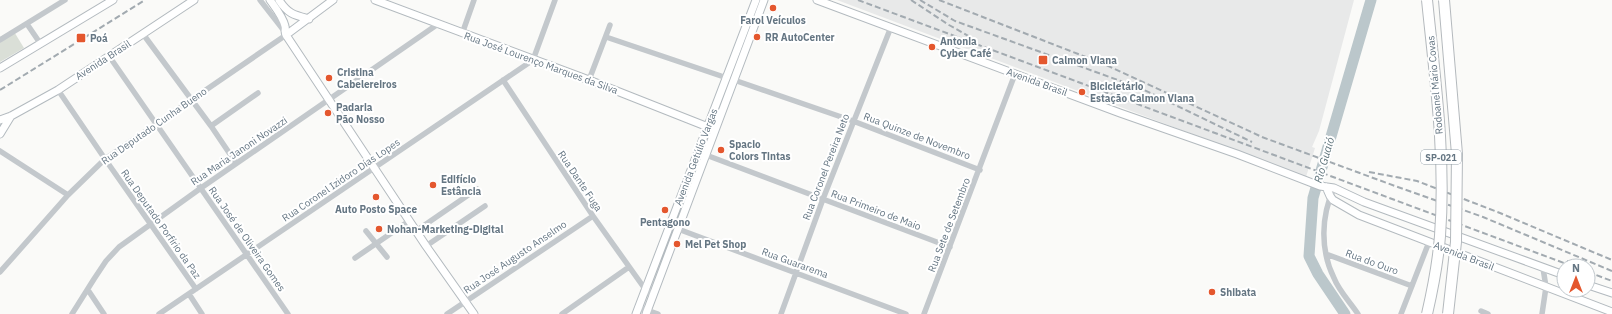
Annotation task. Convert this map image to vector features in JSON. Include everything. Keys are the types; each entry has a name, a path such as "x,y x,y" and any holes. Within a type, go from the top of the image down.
{"highway":[{"name":"Rodoanel Mário Covas","path":"1427,0 1440,127 1441,172 1440,236 1434,280 1427,314"},
{"name":"Rodoanel Mário Covas","path":"1444,0 1458,160 1456,242 1448,314"}],"main road":[{"path":"0,68 113,0"},
{"name":"Avenida Brasil","path":"0,120 11,116 58,90 194,0"},
{"path":"270,0 286,27 285,34 328,101 474,314"},
{"path":"279,0 289,12 309,18 333,0"},
{"name":"Rua José Lourenço Marques da Silva","path":"375,0 462,34 589,80 708,127"},
{"name":"Avenida Getúlio Vargas","path":"647,312 706,155 756,0"},
{"name":"Avenida Getúlio Vargas","path":"637,311 708,127 731,79 764,0"},
{"name":"Avenida Brasil","path":"817,0 1323,187 1334,188 1364,202 1556,272"},
{"name":"Rua Deputado Cunha Bueno","path":"285,34 309,18"},
{"path":"0,134 11,116"},
{"path":"706,155 711,133 708,127"},
{"name":"Avenida Brasil","path":"1323,187 1339,204 1359,215 1612,312"},
{"path":"1596,288 1612,293"}],"street":[{"path":"0,40 64,0"},
{"path":"260,0 285,34"},
{"path":"462,34 474,0"},
{"path":"533,60 555,0"},
{"path":"27,24 40,43"},
{"name":"Rua Maria Janoni Novazzi","path":"72,314 106,261 119,247 201,188 438,24"},
{"path":"589,80 610,26"},
{"name":"Rua Coronel Pereira Neto","path":"781,314 823,199 891,27"},
{"path":"143,34 211,126 236,164"},
{"name":"Rua Deputado Cunha Bueno","path":"0,272 68,195 105,159 285,34"},
{"name":"Rua Quinze de Novembro","path":"606,37 853,122 980,170"},
{"name":"Rua José de Oliveira Gomes","path":"109,56 248,254 288,314"},
{"name":"Rua Coronel Izidoro Dias Lopes","path":"159,314 533,60"},
{"name":"Rua Sete de Setembro","path":"924,314 980,170 1015,74"},
{"name":"Rua Dante Fuga","path":"503,80 593,216 645,289 654,296"},
{"name":"Rua Deputado Porfírio da Paz","path":"58,90 196,289"},
{"path":"211,126 258,93"},
{"path":"0,151 68,195"},
{"name":"Rua Primeiro de Maio","path":"706,155 950,247"},
{"path":"1334,188 1324,216 1324,240 1326,254 1334,280 1358,314"},
{"path":"416,231 477,189"},
{"path":"426,246 486,206"},
{"name":"Rua José Augusto Anselmo","path":"447,314 593,216"},
{"path":"355,258 409,221"},
{"name":"Rua Guararema","path":"678,229 906,314"},
{"path":"366,231 386,257"},
{"path":"1401,314 1429,242"},
{"name":"Rua do Ouro","path":"1326,254 1412,286"},
{"path":"562,314 629,267"},
{"path":"1542,314 1546,287 1543,268"},
{"path":"88,290 104,314"},
{"path":"189,294 202,314"},
{"path":"637,311 658,314"},
{"path":"1481,311 1488,314"}],"shaded area":[{"path":"837,0 1354,0 1319,131 1312,147 1315,148 1306,177"},
{"path":"13,30 24,48 0,62 0,37"}],"waterway":[{"name":"Rio Guaió","path":"1345,314 1318,274 1309,256 1313,198 1371,0"}],"railway":[{"path":"0,90 145,0"},
{"path":"858,0 1556,260"},
{"path":"911,0 972,38"},
{"path":"920,0 955,21 1140,88 1252,142"},
{"path":"939,0 1104,64 1262,137 1483,217 1612,271"},
{"path":"1369,172 1417,181 1500,213 1612,260"},
{"path":"1596,275 1612,281"}],"place":[{"name":"Farol Veículos","path":"773,8"},
{"name":"RR AutoCenter","path":"757,37"},
{"name":"Poá","path":"81,38"},
{"name":"Antonia Cyber Café","path":"932,47"},
{"name":"Calmon Viana","path":"1043,60"},
{"name":"Cristina Cabelereiros","path":"329,78"},
{"name":"Bicicletário Estação Calmon Viana","path":"1082,92"},
{"name":"Padaria Pão Nosso","path":"328,113"},
{"name":"Spacio Colors Tintas","path":"721,150"},
{"name":"Edifício Estância","path":"433,185"},
{"name":"Auto Posto Space","path":"376,197"},
{"name":"Pentagono","path":"665,210"},
{"name":"Nohan-Marketing-Digital","path":"379,229"},
{"name":"Mel Pet Shop","path":"677,244"},
{"name":"Shibata","path":"1212,292"}]}
